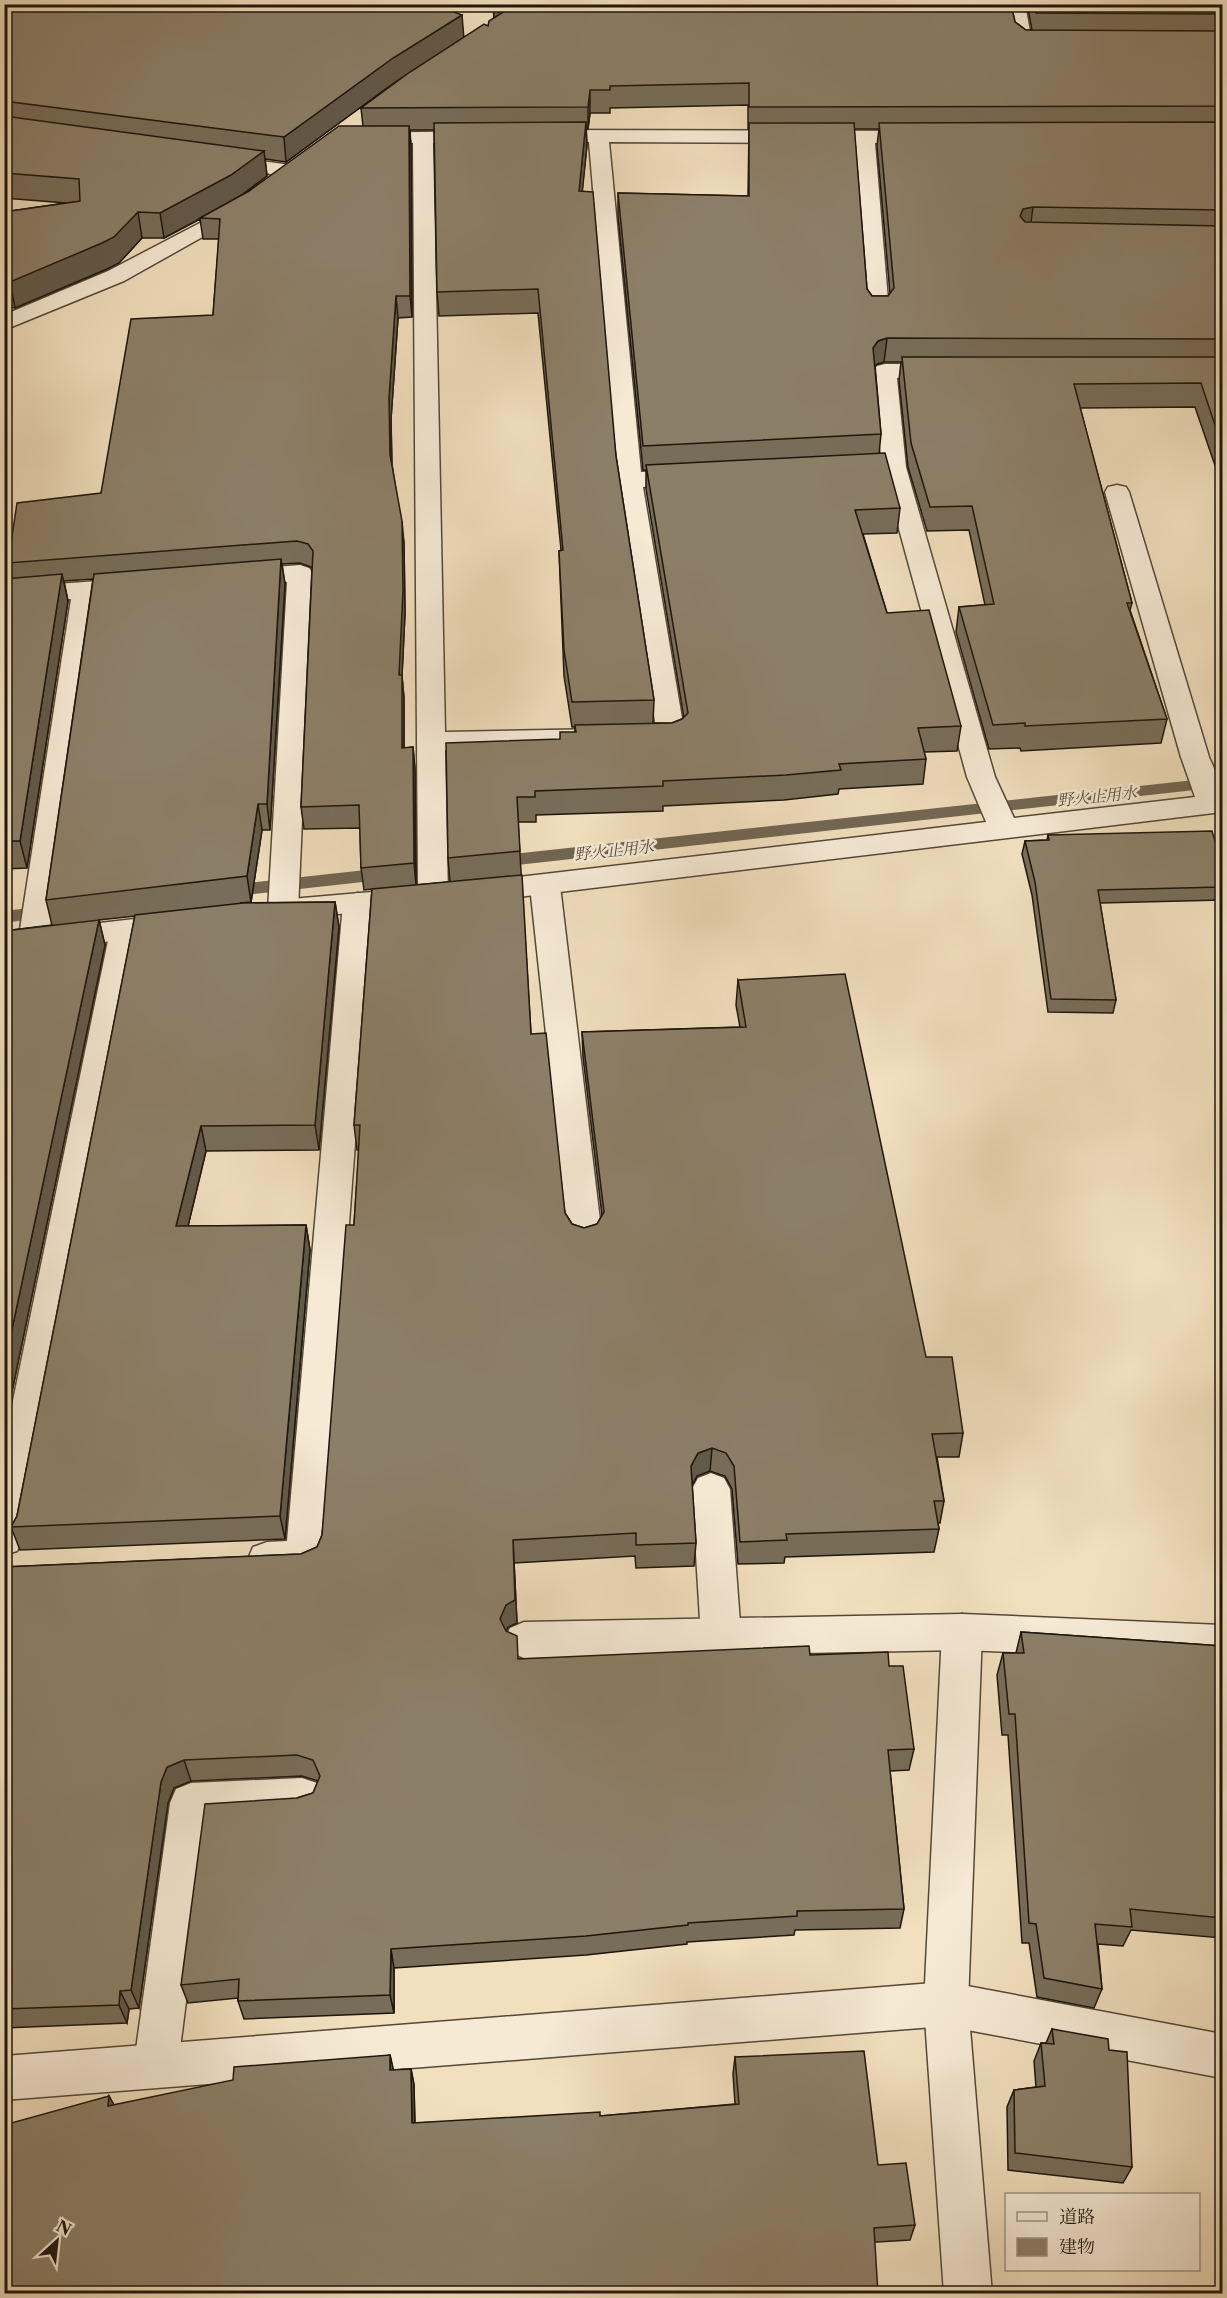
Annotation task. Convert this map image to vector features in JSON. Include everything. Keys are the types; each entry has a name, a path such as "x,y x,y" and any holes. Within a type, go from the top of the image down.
{"street":[{"path":"386,4 458,4"},
{"path":"1016,4 1023,43 1070,43"},
{"path":"353,127 423,137 947,137"},
{"path":"430,741 671,736 630,480 598,136"},
{"path":"423,137 433,890"},
{"path":"864,137 878,312"},
{"path":"4,323 116,276 263,192 309,158"},
{"path":"200,159 291,171"},
{"path":"967,371 885,371 882,468 981,777 1003,827"},
{"path":"630,480 710,476"},
{"path":"216,579 300,573 285,863 276,908 358,903 433,890 545,886 1003,827 1215,803 1195,757 1117,492"},
{"path":"4,596 157,584"},
{"path":"85,590 41,888 24,937 125,931 204,920"},
{"path":"545,886 585,1237"},
{"path":"236,1560 305,1557 358,903"},
{"path":"8,1559 125,931"},
{"path":"711,1489 721,1636"},
{"path":"962,1632 946,2004 968,2294"},
{"path":"524,1640 962,1632 1222,1643"},
{"path":"156,2064 191,1803 302,1797"},
{"path":"4,2078 156,2064 946,2004 1222,2056"}],"building":[{"path":"4,4 431,4 462,15 393,58 284,137 4,101"},
{"path":"516,4 1011,4 1015,22 1026,30 1222,31 1222,106 749,107 749,83 610,86 610,90 590,90 588,107 361,108 410,72 484,24 488,26 489,21"},
{"path":"1034,4 1222,4 1222,14 1036,13"},
{"path":"4,116 264,151 231,175 160,213 138,212 114,237 10,282 4,281 4,212 80,201 79,179 4,173"},
{"path":"586,122 579,191 593,192 616,456 654,700 572,702 564,650 559,551 563,550 538,289 437,292 434,123"},
{"path":"1222,122 1222,210 1033,207 1023,209 1020,216 1025,222 1222,226 1222,339 887,338 878,341 873,348 881,434 643,446 618,193 749,196 749,123 854,123 867,289 872,296 888,296 894,288 879,123"},
{"path":"339,126 409,126 410,296 396,296 389,398 390,455 402,521 403,591 399,675 402,675 402,748 413,747 414,863 361,868 359,805 301,807 313,551 308,544 297,541 8,563 17,503 101,493 131,319 213,315 220,219 200,218 249,191"},
{"path":"902,357 1222,357 1222,446 1201,383 1074,384 1132,603 1127,603 1167,719 1025,726 1025,723 993,725 959,607 994,604 972,506 930,507 911,443"},
{"path":"885,453 900,508 855,510 887,613 929,610 961,726 918,728 926,759 839,764 841,770 786,775 663,781 663,786 535,791 535,797 517,797 520,851 448,858 446,743 560,739 560,732 576,732 575,725 672,723 682,719 688,713 646,465"},
{"path":"281,559 267,804 258,804 247,876 46,900 94,574"},
{"path":"62,574 20,841 4,841 4,579"},
{"path":"1212,831 1222,864 1222,887 1098,890 1116,1000 1051,999 1035,882 1025,841 1049,840 1048,835"},
{"path":"522,875 531,1034 546,1033 565,1213 572,1224 584,1228 597,1224 604,1212 582,1032 746,1027 738,980 845,974 926,1357 952,1357 963,1433 932,1434 944,1501 934,1501 939,1529 786,1534 787,1540 740,1542 734,1466 726,1453 712,1448 698,1453 691,1466 696,1543 636,1545 636,1533 513,1540 515,1600 506,1605 500,1619 506,1631 517,1636 518,1659 809,1646 810,1655 888,1652 889,1666 903,1666 914,1749 888,1750 904,1909 797,1911 797,1916 688,1923 688,1925 586,1936 391,1949 390,1995 238,2001 239,1979 181,1985 205,1804 297,1798 313,1793 320,1776 313,1760 297,1755 184,1760 167,1767 161,1782 131,1990 120,1991 119,2005 4,2009 4,1567 301,1554 317,1547 322,1535 346,1225 354,1225 360,1125 354,1125 372,889"},
{"path":"335,902 315,1125 201,1126 176,1226 306,1225 280,1516 11,1527 17,1516 135,915 243,903"},
{"path":"99,920 4,1367 4,931"},
{"path":"1021,1632 1222,1646 1222,1918 1130,1909 1132,1927 1095,1924 1102,1989 1044,1978 1036,1924 1029,1923 1015,1714 1009,1714 1003,1653 1024,1653"},
{"path":"1052,2029 1108,2039 1109,2050 1127,2052 1132,2167 1015,2153 1014,2090 1045,2086 1041,2043 1054,2044"},
{"path":"864,2051 878,2165 906,2163 915,2225 874,2228 878,2294 4,2294 4,2125 109,2096 108,2106 233,2080 234,2067 390,2055 390,2070 411,2069 412,2123 600,2112 600,2116 739,2104 735,2057"}],"waterway":[{"name":"野火止用水","path":"228,891 1222,782"},
{"name":"野火止用水","path":"4,917 47,912"}]}
